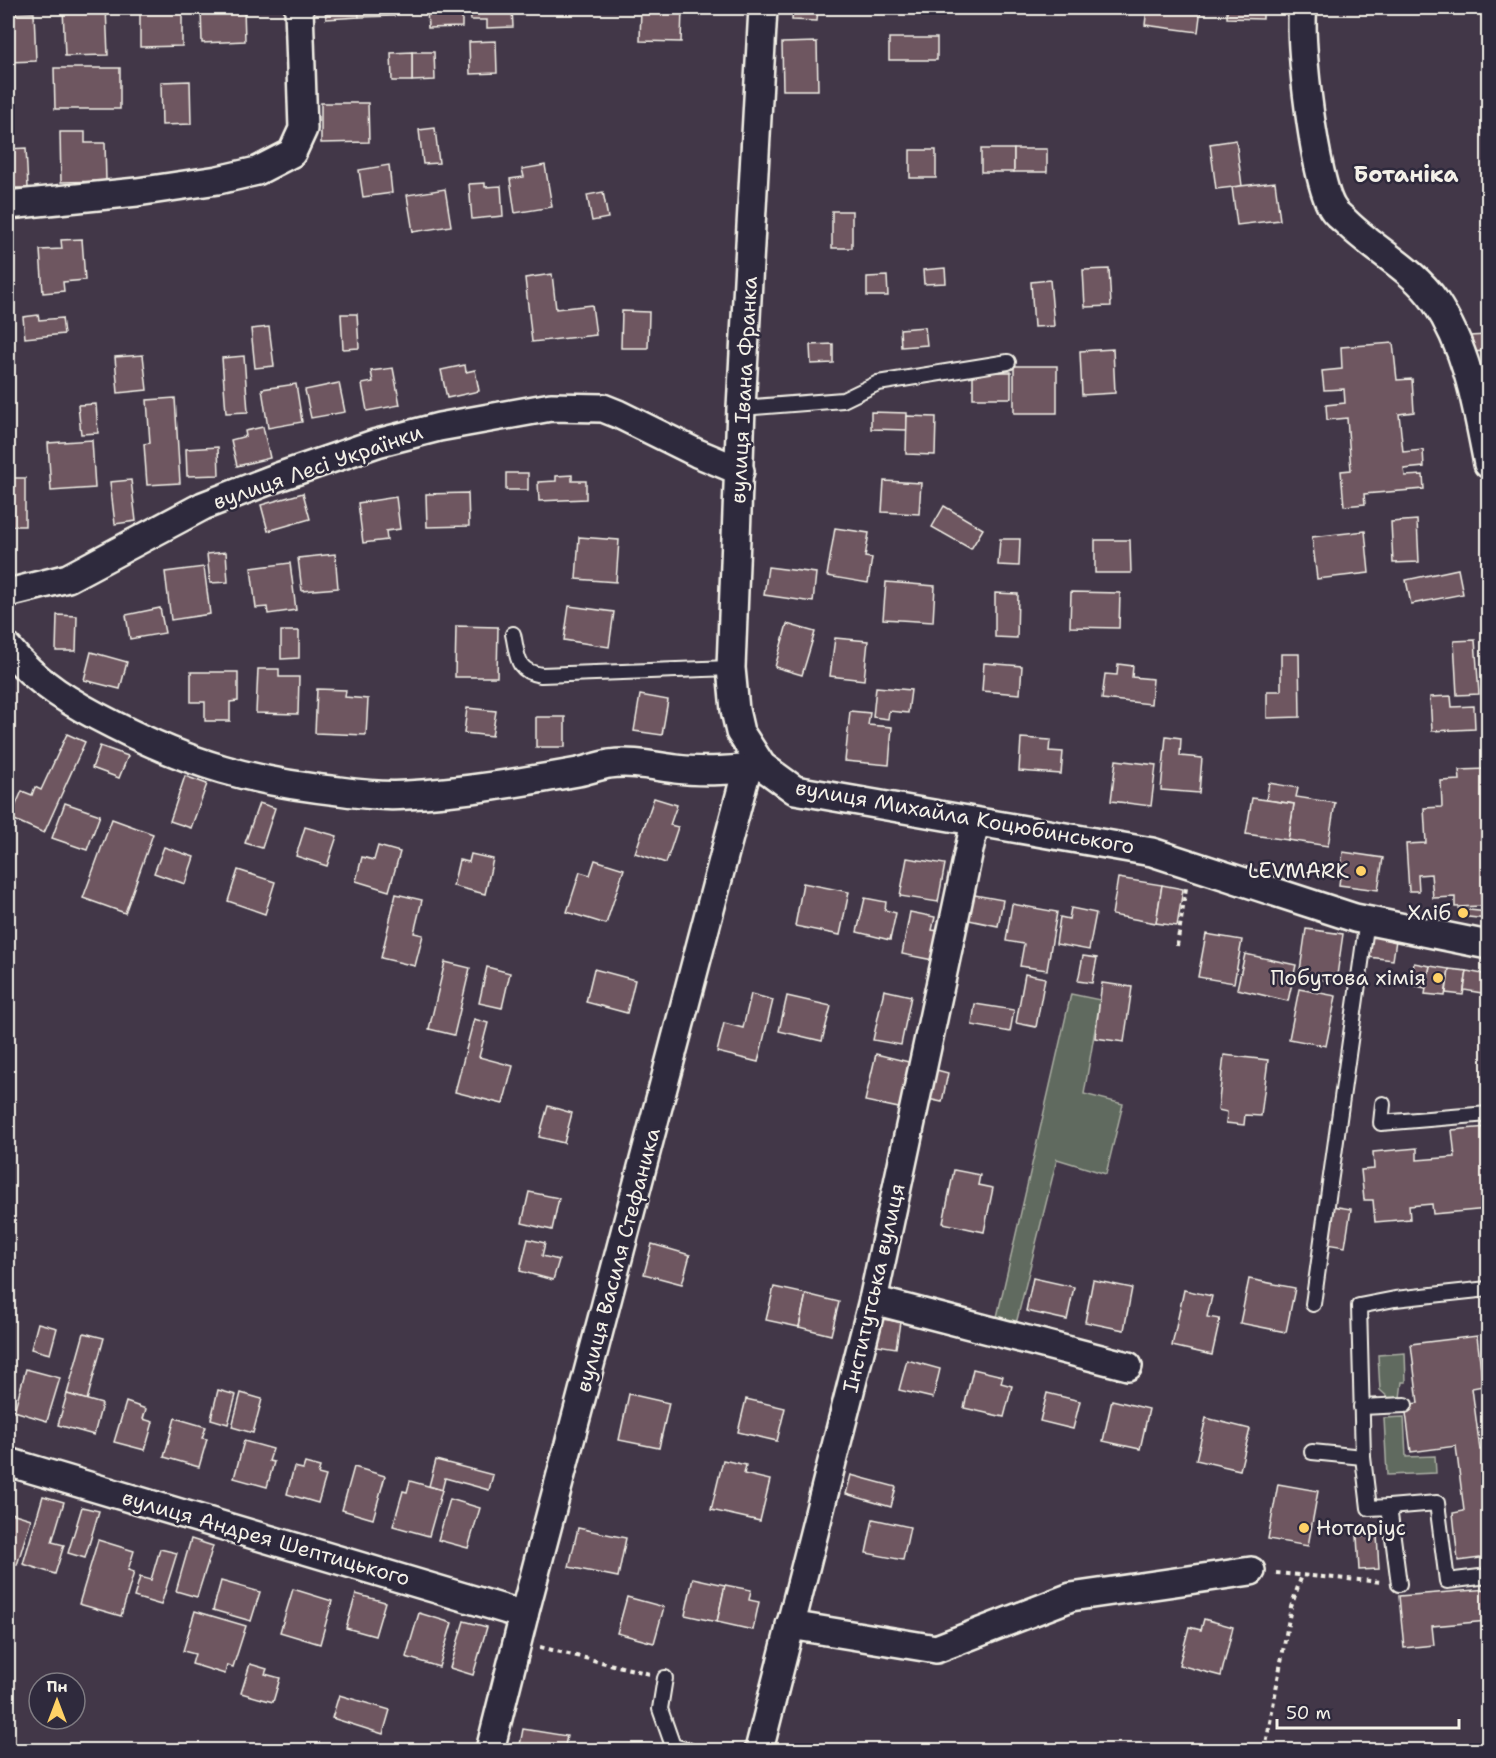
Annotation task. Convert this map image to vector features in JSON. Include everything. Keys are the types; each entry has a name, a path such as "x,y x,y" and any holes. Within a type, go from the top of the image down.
{"street":[{"path":"8,205 137,192 218,180 257,171 292,153 303,129 299,8"},
{"name":"вулиця Івана Франка","path":"755,768 740,732 735,710 731,668 741,408 764,8"},
{"path":"1304,8 1301,22 1304,63 1323,185 1332,209 1354,230 1408,273 1434,299 1466,362 1488,464"},
{"name":"вулиця Лесі Українки","path":"8,593 68,578 203,506 278,477 378,443 439,427 551,407 603,408 740,471"},
{"path":"8,648 42,682 63,698 106,721 184,758 224,771 276,783 367,794 405,795 510,782 624,763 643,763 679,769 755,768"},
{"name":"вулиця Михайла Коцюбинського","path":"755,768 795,790 1152,852 1366,920 1488,945"},
{"name":"вулиця Василя Стефаника","path":"490,1750 524,1615 755,768"},
{"name":"Інститутська вулиця","path":"759,1750 873,1300 975,822"},
{"path":"873,1300 1128,1366"},
{"name":"вулиця Андрея Шептицького","path":"8,1462 524,1615"},
{"path":"790,1625 936,1649 1071,1597 1251,1571"}],"lane":[{"path":"741,408 843,400 878,383 1008,362"},
{"path":"513,634 521,666 528,673 541,675 731,668"},
{"path":"1313,1305 1366,920"},
{"path":"1383,1104 1381,1123 1488,1114"},
{"path":"1488,1289 1395,1299 1359,1306 1361,1407 1369,1508 1437,1503 1447,1581 1488,1576"},
{"path":"1361,1407 1405,1404"},
{"path":"1312,1452 1364,1457"},
{"path":"1389,1507 1399,1584"},
{"path":"665,1678 660,1709 673,1746 688,1750"}],"path":[{"path":"1177,946 1189,864"},
{"path":"1251,1571 1399,1584"},
{"path":"1265,1750 1291,1607 1302,1575"},
{"path":"517,1641 665,1678"}],"green space":[{"path":"1071,994 1100,1000 1084,1094 1123,1104 1106,1174 1057,1159 1013,1336 994,1330"},
{"path":"1405,1353 1406,1382 1402,1382 1400,1398 1389,1398 1380,1390 1378,1355"},
{"path":"1404,1417 1406,1457 1435,1456 1436,1473 1387,1475 1384,1418"}],"building":[{"path":"63,8 106,8 108,55 65,56"},
{"path":"140,8 182,8 182,46 140,47"},
{"path":"201,8 244,8 245,41 202,43"},
{"path":"325,8 358,8 359,17 326,19"},
{"path":"358,8 393,8 394,16 359,17"},
{"path":"427,8 462,8 462,27 428,28"},
{"path":"470,8 512,8 513,27 487,28 487,20 471,20"},
{"path":"641,8 682,8 681,42 640,41"},
{"path":"793,8 818,8 817,21 792,20"},
{"path":"1147,8 1201,8 1198,32 1145,25"},
{"path":"1227,8 1263,8 1263,19 1227,18"},
{"path":"34,13 36,61 8,62 8,14"},
{"path":"889,38 937,38 937,60 889,60"},
{"path":"496,41 497,73 470,74 469,42"},
{"path":"817,42 818,90 783,90 782,43"},
{"path":"412,52 434,52 435,80 412,81"},
{"path":"412,52 412,81 392,81 391,53"},
{"path":"54,68 120,68 120,109 55,109"},
{"path":"190,81 191,124 162,125 161,82"},
{"path":"321,103 368,103 369,142 321,143"},
{"path":"435,128 439,163 423,164 419,130"},
{"path":"60,132 85,132 85,143 105,143 106,181 61,182"},
{"path":"1236,140 1242,186 1216,189 1210,144"},
{"path":"26,148 28,188 8,188 8,149"},
{"path":"981,149 1014,149 1014,172 981,172"},
{"path":"1014,149 1047,149 1047,172 1014,172"},
{"path":"910,150 936,150 936,178 910,178"},
{"path":"389,165 392,193 363,197 359,170"},
{"path":"545,165 552,207 515,213 510,179 524,177 522,169"},
{"path":"1275,182 1280,220 1237,225 1232,187"},
{"path":"485,183 485,187 501,186 503,216 472,219 469,184"},
{"path":"445,189 451,226 413,232 407,195"},
{"path":"603,192 608,218 592,221 587,195"},
{"path":"832,211 852,211 852,248 832,248"},
{"path":"82,239 85,280 63,282 64,291 43,293 40,250 62,249 61,240"},
{"path":"945,268 946,283 924,284 923,270"},
{"path":"1109,269 1111,306 1085,307 1083,270"},
{"path":"552,274 556,309 592,305 596,335 532,342 525,278"},
{"path":"887,276 888,296 867,296 867,277"},
{"path":"1050,280 1054,326 1034,327 1031,282"},
{"path":"622,311 649,312 648,348 621,348"},
{"path":"341,314 357,314 359,348 343,349"},
{"path":"38,315 39,320 62,318 64,334 25,338 23,317"},
{"path":"269,327 274,366 255,368 251,329"},
{"path":"925,327 927,345 901,347 900,329"},
{"path":"1488,335 1488,351 1470,352 1469,336"},
{"path":"1393,343 1397,380 1412,379 1414,412 1399,414 1403,452 1423,450 1424,467 1404,469 1405,476 1423,475 1424,489 1364,494 1365,504 1344,506 1341,471 1351,470 1347,418 1327,420 1326,405 1345,403 1344,389 1324,390 1322,371 1342,369 1341,347"},
{"path":"833,344 833,363 811,364 810,345"},
{"path":"1113,349 1115,393 1082,395 1080,351"},
{"path":"143,355 147,390 118,393 115,357"},
{"path":"244,356 248,412 226,413 222,358"},
{"path":"465,365 466,372 475,370 479,391 447,398 441,370"},
{"path":"1014,366 1057,366 1057,413 1014,413"},
{"path":"393,368 400,405 367,411 362,384 373,382 371,371"},
{"path":"973,372 1011,372 1011,398 973,398"},
{"path":"339,383 345,412 311,418 305,390"},
{"path":"296,384 302,422 268,428 262,389"},
{"path":"175,398 180,483 147,485 144,444 150,443 147,400"},
{"path":"96,404 98,433 81,434 78,405"},
{"path":"871,412 907,413 907,430 871,429"},
{"path":"907,416 936,417 935,455 906,454"},
{"path":"263,427 270,458 237,466 231,440 246,436 245,431"},
{"path":"92,440 95,488 51,491 48,443"},
{"path":"218,447 219,475 187,476 186,449"},
{"path":"506,473 528,473 528,490 506,490"},
{"path":"572,475 572,481 586,481 586,499 539,501 538,482 556,481 556,476"},
{"path":"8,478 25,478 25,526 8,526"},
{"path":"131,480 136,521 115,524 110,482"},
{"path":"884,481 921,483 919,514 882,512"},
{"path":"303,493 310,519 268,531 261,505"},
{"path":"468,493 469,526 427,527 426,494"},
{"path":"396,497 400,529 386,531 387,540 363,543 358,503"},
{"path":"944,506 983,529 971,549 932,527"},
{"path":"1417,520 1419,562 1393,563 1391,522"},
{"path":"835,528 869,533 865,557 872,558 868,583 827,576"},
{"path":"1365,531 1369,573 1317,579 1312,537"},
{"path":"579,537 619,540 616,582 576,579"},
{"path":"1000,539 1020,539 1019,566 998,565"},
{"path":"1095,540 1130,540 1131,573 1095,573"},
{"path":"226,552 228,582 210,583 207,554"},
{"path":"335,554 338,588 302,591 298,558"},
{"path":"290,563 296,610 268,614 267,607 256,608 251,568"},
{"path":"204,567 210,614 171,620 165,572"},
{"path":"768,567 816,573 813,602 764,595"},
{"path":"1458,569 1463,594 1411,604 1406,580"},
{"path":"886,582 935,586 933,622 883,619"},
{"path":"1071,592 1120,593 1119,628 1070,627"},
{"path":"995,593 1018,594 1017,638 995,637"},
{"path":"569,606 614,612 609,647 564,640"},
{"path":"160,608 165,633 130,639 126,615"},
{"path":"57,615 77,616 76,651 56,651"},
{"path":"787,624 815,632 802,675 775,667"},
{"path":"456,626 498,627 497,677 455,677"},
{"path":"281,631 299,631 299,658 281,659"},
{"path":"835,638 868,641 864,680 830,676"},
{"path":"1475,640 1479,694 1457,695 1454,641"},
{"path":"91,652 127,662 120,689 84,680"},
{"path":"1281,654 1299,654 1300,717 1267,718 1267,691 1281,691"},
{"path":"984,663 1022,666 1020,694 982,691"},
{"path":"1118,664 1133,666 1132,677 1153,679 1151,704 1102,699 1105,674 1117,675"},
{"path":"258,669 279,669 279,677 299,677 298,714 256,713"},
{"path":"191,672 238,672 238,701 230,702 230,721 205,721 205,702 191,702"},
{"path":"876,687 911,690 908,713 889,711 888,719 873,717"},
{"path":"317,689 346,690 345,697 368,699 366,735 315,733"},
{"path":"640,695 668,700 662,735 634,731"},
{"path":"1451,696 1452,707 1474,706 1475,729 1432,731 1430,697"},
{"path":"467,708 496,711 492,736 464,733"},
{"path":"850,711 870,713 868,725 892,727 889,765 845,761"},
{"path":"536,717 565,717 565,747 536,747"},
{"path":"67,734 85,742 44,833 10,818 22,791 32,795 35,787 41,790"},
{"path":"1166,736 1181,738 1180,756 1202,758 1199,793 1161,790"},
{"path":"1021,738 1050,740 1049,751 1063,752 1061,774 1019,771"},
{"path":"100,746 128,756 119,778 92,768"},
{"path":"1116,760 1156,765 1151,806 1111,801"},
{"path":"1487,769 1488,892 1481,893 1482,906 1455,907 1455,897 1433,898 1431,874 1418,875 1419,891 1409,891 1406,844 1426,843 1424,808 1442,807 1441,781 1460,780 1459,770"},
{"path":"185,776 207,784 191,828 170,821"},
{"path":"1269,783 1298,788 1296,797 1335,803 1328,846 1288,840 1294,804 1266,800"},
{"path":"654,798 677,805 670,825 678,827 666,863 635,853"},
{"path":"1252,798 1294,804 1288,840 1246,834"},
{"path":"65,803 100,815 87,850 52,838"},
{"path":"259,803 275,808 262,848 245,843"},
{"path":"112,819 153,834 125,913 83,898"},
{"path":"305,827 337,836 327,866 296,856"},
{"path":"378,846 400,852 389,891 356,881 362,857 374,860"},
{"path":"164,847 194,857 185,884 154,873"},
{"name":"LEVMARK","path":"1343,852 1383,858 1378,890 1339,885"},
{"path":"471,854 493,859 485,894 453,886 459,860 469,862"},
{"path":"907,858 945,864 938,902 900,896"},
{"path":"595,860 624,869 606,924 567,912 580,872 590,875"},
{"path":"238,870 275,882 265,914 228,901"},
{"path":"1118,878 1162,885 1156,923 1112,915"},
{"path":"803,883 849,892 840,935 795,926"},
{"path":"1162,885 1183,889 1177,926 1156,923"},
{"path":"396,894 422,900 414,933 423,935 415,966 381,958"},
{"path":"969,894 1003,900 998,926 964,919"},
{"path":"865,898 886,902 885,910 896,913 890,940 857,932"},
{"path":"1012,904 1057,912 1047,970 1020,966 1024,944 1006,941"},
{"path":"1071,908 1096,913 1089,950 1056,944 1060,917 1069,919"},
{"path":"1459,909 1488,912 1487,919 1459,916"},
{"path":"910,912 935,917 932,930 939,931 933,960 902,954"},
{"path":"1306,929 1343,934 1336,982 1299,977"},
{"path":"1206,934 1242,940 1234,983 1198,977"},
{"path":"1372,936 1396,940 1393,960 1369,957"},
{"path":"1245,954 1296,965 1288,1001 1237,989"},
{"path":"1083,956 1097,958 1092,983 1078,981"},
{"path":"445,962 470,968 454,1035 429,1029"},
{"path":"1414,963 1430,966 1426,988 1411,985"},
{"name":"Побутова хімія","path":"1430,966 1449,969 1445,996 1425,994"},
{"path":"487,967 510,973 502,1008 479,1003"},
{"path":"594,969 635,980 627,1013 586,1002"},
{"path":"1449,969 1467,971 1463,995 1446,993"},
{"path":"1467,971 1488,975 1488,994 1464,990"},
{"path":"1025,974 1045,978 1036,1027 1016,1023"},
{"path":"1102,983 1132,987 1124,1042 1095,1038"},
{"path":"1299,989 1336,996 1326,1046 1289,1039"},
{"path":"884,990 911,996 901,1045 873,1040"},
{"path":"751,994 773,1000 758,1062 717,1052 724,1023 743,1028"},
{"path":"787,996 831,1006 822,1041 779,1031"},
{"path":"975,1004 1014,1010 1010,1032 972,1025"},
{"path":"474,1019 488,1023 479,1057 513,1066 503,1104 455,1092"},
{"path":"876,1054 909,1062 899,1108 865,1101"},
{"path":"1224,1055 1268,1060 1261,1116 1245,1115 1244,1125 1226,1123 1227,1112 1218,1110"},
{"path":"929,1068 948,1073 942,1102 923,1098"},
{"path":"548,1106 572,1113 564,1143 539,1137"},
{"path":"1488,1127 1488,1209 1433,1214 1432,1204 1409,1206 1410,1219 1375,1222 1373,1200 1364,1200 1361,1170 1374,1169 1373,1152 1417,1148 1417,1160 1455,1157 1452,1130"},
{"path":"954,1170 980,1175 978,1185 993,1188 984,1232 943,1223"},
{"path":"529,1192 559,1198 552,1230 522,1223"},
{"path":"1332,1206 1351,1209 1345,1247 1326,1244"},
{"path":"528,1239 545,1243 542,1256 559,1260 553,1280 520,1271"},
{"path":"652,1244 690,1255 682,1284 644,1274"},
{"path":"1033,1278 1074,1287 1067,1320 1026,1311"},
{"path":"1249,1279 1295,1288 1286,1332 1240,1323"},
{"path":"1093,1280 1132,1288 1124,1330 1085,1322"},
{"path":"774,1287 806,1294 799,1327 766,1320"},
{"path":"1184,1290 1212,1296 1207,1317 1220,1319 1212,1355 1172,1346"},
{"path":"806,1294 839,1302 831,1335 799,1327"},
{"path":"882,1319 900,1322 896,1348 877,1345"},
{"path":"38,1323 57,1328 50,1354 31,1349"},
{"path":"84,1333 104,1338 87,1400 67,1394"},
{"path":"1477,1336 1483,1386 1472,1388 1480,1450 1488,1449 1488,1557 1458,1561 1453,1513 1464,1511 1456,1446 1411,1452 1405,1405 1418,1403 1411,1344"},
{"path":"907,1360 940,1369 933,1398 899,1390"},
{"path":"26,1369 60,1378 47,1421 14,1411"},
{"path":"973,1369 1003,1376 1001,1383 1012,1386 1004,1417 964,1408"},
{"path":"218,1390 236,1395 228,1424 211,1419"},
{"path":"241,1393 262,1399 253,1433 232,1427"},
{"path":"1047,1393 1080,1401 1073,1429 1040,1421"},
{"path":"67,1394 102,1404 94,1435 58,1425"},
{"path":"629,1394 669,1403 659,1448 619,1440"},
{"path":"746,1399 785,1408 777,1441 738,1432"},
{"path":"1112,1400 1149,1409 1140,1449 1103,1441"},
{"path":"126,1402 146,1409 143,1419 153,1422 145,1450 114,1442"},
{"path":"175,1418 206,1427 202,1438 207,1439 199,1467 164,1457"},
{"path":"1206,1418 1250,1429 1240,1470 1196,1460"},
{"path":"244,1441 273,1449 269,1461 274,1462 267,1487 234,1478"},
{"path":"436,1460 493,1475 489,1490 445,1478 442,1490 429,1486"},
{"path":"723,1460 746,1465 744,1474 770,1480 760,1521 711,1510"},
{"path":"305,1463 320,1467 318,1474 326,1476 318,1503 287,1494 294,1467 303,1469"},
{"path":"354,1467 385,1476 373,1519 342,1510"},
{"path":"851,1475 896,1487 891,1507 846,1494"},
{"path":"410,1481 442,1490 429,1536 393,1526 403,1491 407,1492"},
{"path":"1278,1484 1318,1491 1308,1546 1268,1539"},
{"path":"43,1496 64,1502 52,1542 64,1545 55,1574 23,1564"},
{"path":"450,1499 480,1508 468,1548 438,1540"},
{"path":"82,1507 99,1511 85,1558 68,1553"},
{"path":"8,1512 31,1519 17,1565 8,1562"},
{"path":"873,1519 910,1527 903,1560 866,1553"},
{"path":"578,1528 626,1538 618,1577 569,1567"},
{"path":"1377,1535 1379,1569 1359,1570 1357,1536"},
{"path":"191,1539 213,1546 197,1597 176,1591"},
{"path":"98,1540 134,1551 128,1570 134,1572 121,1616 79,1604"},
{"path":"160,1549 177,1553 161,1605 134,1597 140,1577 151,1580"},
{"path":"693,1578 725,1585 717,1622 685,1615"},
{"path":"221,1581 260,1592 251,1621 213,1610"},
{"path":"725,1585 751,1590 749,1600 759,1602 753,1630 717,1622"},
{"path":"293,1589 332,1601 320,1644 280,1632"},
{"path":"1488,1589 1488,1621 1432,1626 1434,1645 1404,1648 1399,1596"},
{"path":"356,1594 385,1602 375,1636 346,1628"},
{"path":"627,1597 664,1607 654,1643 617,1633"},
{"path":"195,1611 246,1626 233,1667 227,1665 225,1674 192,1664 195,1654 183,1651"},
{"path":"419,1613 452,1623 439,1667 406,1657"},
{"path":"1204,1619 1233,1627 1221,1676 1179,1665 1189,1627 1201,1630"},
{"path":"464,1621 487,1627 473,1675 450,1668"},
{"path":"250,1664 267,1669 265,1674 280,1678 273,1702 241,1693"},
{"path":"339,1695 390,1710 383,1734 332,1718"},
{"path":"523,1729 567,1736 564,1750 519,1750"},
{"path":"382,1745 405,1750 381,1750"},
{"path":"964,1746 987,1749 987,1750 963,1750"}],"place":[{"name":"LEVMARK","path":"1361,871"},
{"name":"Хліб","path":"1463,913"},
{"name":"Побутова хімія","path":"1438,978"},
{"name":"Нотаріус","path":"1304,1528"}],"district":[{"name":"Ботаніка","path":"1406,174"}]}
